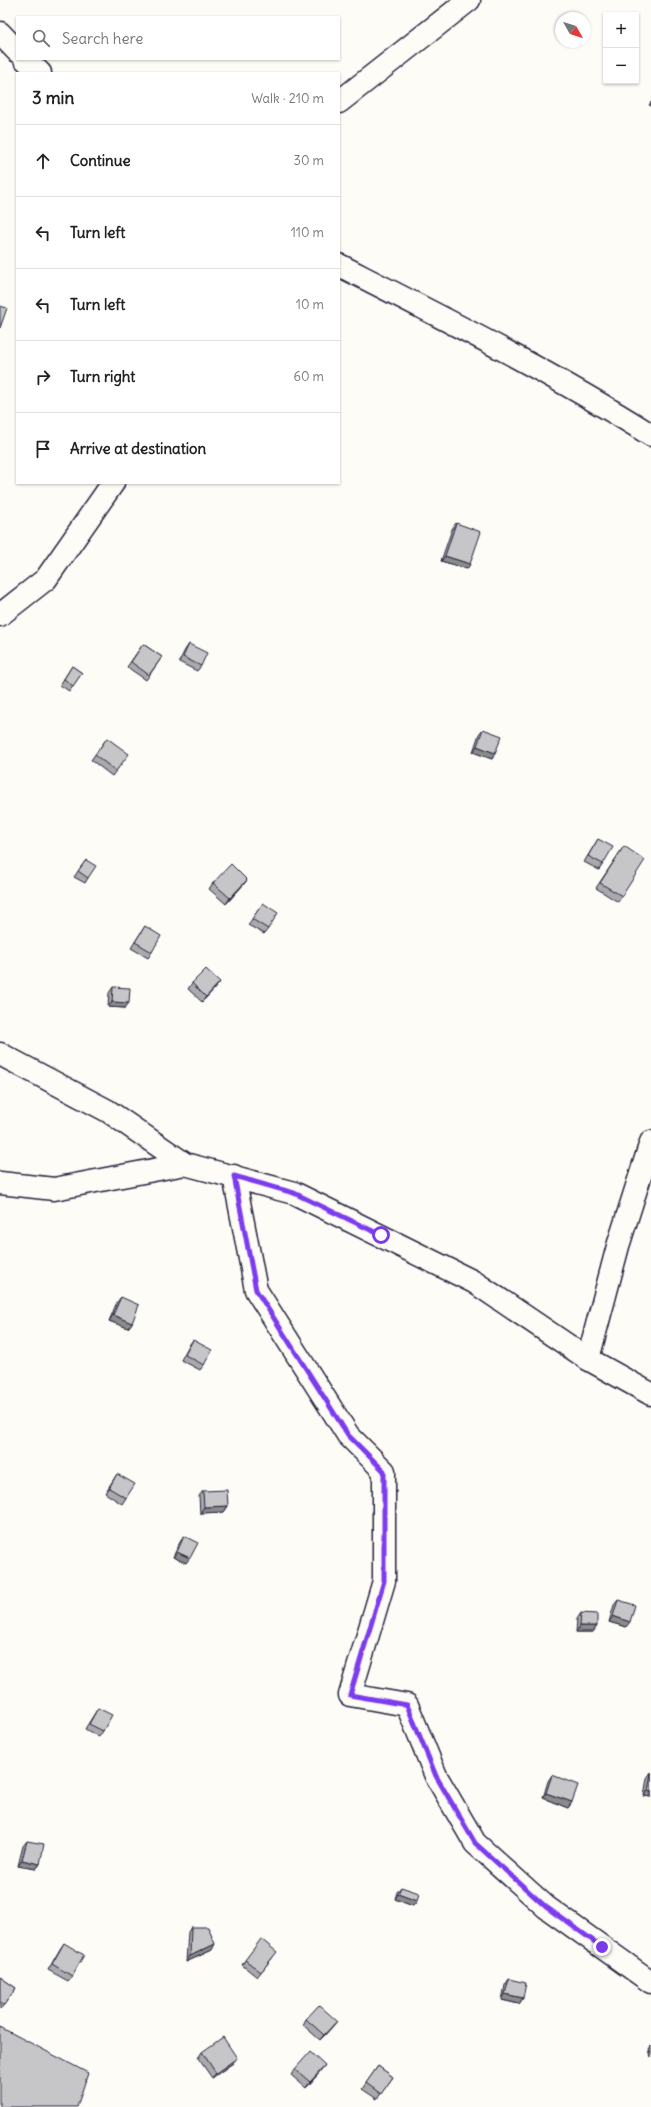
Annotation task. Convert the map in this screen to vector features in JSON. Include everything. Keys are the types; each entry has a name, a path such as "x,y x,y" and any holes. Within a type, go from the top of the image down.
{"street":[{"path":"340,101 469,0"},
{"path":"0,32 16,50"},
{"path":"26,60 39,72"},
{"path":"340,266 480,337 566,384 651,436"},
{"path":"0,615 46,579 112,484"},
{"path":"0,1054 108,1111 185,1164 213,1173 234,1176 294,1193 474,1282 588,1359 651,1394"},
{"path":"588,1359 618,1246 651,1142"},
{"path":"0,1184 54,1189 185,1164"},
{"path":"234,1176 256,1290 348,1435 384,1471 384,1581 350,1695 407,1705 436,1776 475,1843 546,1907 651,1982"}],"building":[{"path":"0,306 7,308 0,328"},
{"path":"456,523 481,532 470,564 445,556"},
{"path":"143,644 162,657 149,675 131,662"},
{"path":"189,644 207,653 201,666 183,657"},
{"path":"72,666 82,673 73,686 64,679"},
{"path":"483,729 502,736 495,753 477,746"},
{"path":"107,738 129,754 116,771 95,755"},
{"path":"598,839 613,847 603,864 588,856"},
{"path":"624,846 645,860 622,896 600,883"},
{"path":"86,860 96,866 88,878 78,871"},
{"path":"231,864 247,880 230,898 213,883"},
{"path":"263,903 278,913 268,929 252,919"},
{"path":"145,926 161,936 152,952 135,942"},
{"path":"206,969 220,982 206,997 192,983"},
{"path":"113,987 130,988 129,1003 112,1002"},
{"path":"121,1297 139,1305 132,1323 113,1315"},
{"path":"193,1340 212,1350 204,1365 185,1355"},
{"path":"117,1474 135,1484 126,1498 109,1488"},
{"path":"227,1490 228,1506 204,1507 203,1491"},
{"path":"184,1536 198,1543 190,1558 177,1552"},
{"path":"618,1600 635,1605 630,1622 613,1616"},
{"path":"581,1613 597,1614 597,1626 580,1626"},
{"path":"98,1708 112,1715 103,1731 89,1724"},
{"path":"651,1773 651,1791 648,1790"},
{"path":"552,1775 578,1785 572,1802 546,1793"},
{"path":"27,1841 44,1844 40,1864 22,1860"},
{"path":"401,1887 419,1893 417,1901 398,1894"},
{"path":"191,1927 208,1927 215,1944 190,1956"},
{"path":"261,1939 277,1952 261,1972 245,1960"},
{"path":"64,1943 84,1955 72,1976 52,1964"},
{"path":"0,1977 16,1988 4,2005 0,2002"},
{"path":"509,1979 526,1983 523,1998 505,1994"},
{"path":"319,2005 337,2021 324,2035 306,2019"},
{"path":"0,2027 88,2073 77,2107 0,2107"},
{"path":"223,2037 237,2058 216,2073 202,2052"},
{"path":"310,2052 325,2066 310,2082 295,2069"},
{"path":"378,2066 393,2077 381,2094 366,2083"}],"route":[{"path":"381,1235 294,1193 234,1176 256,1290 348,1435 384,1471 384,1581 350,1695 407,1705 436,1776 475,1843 546,1907 602,1947"}]}
